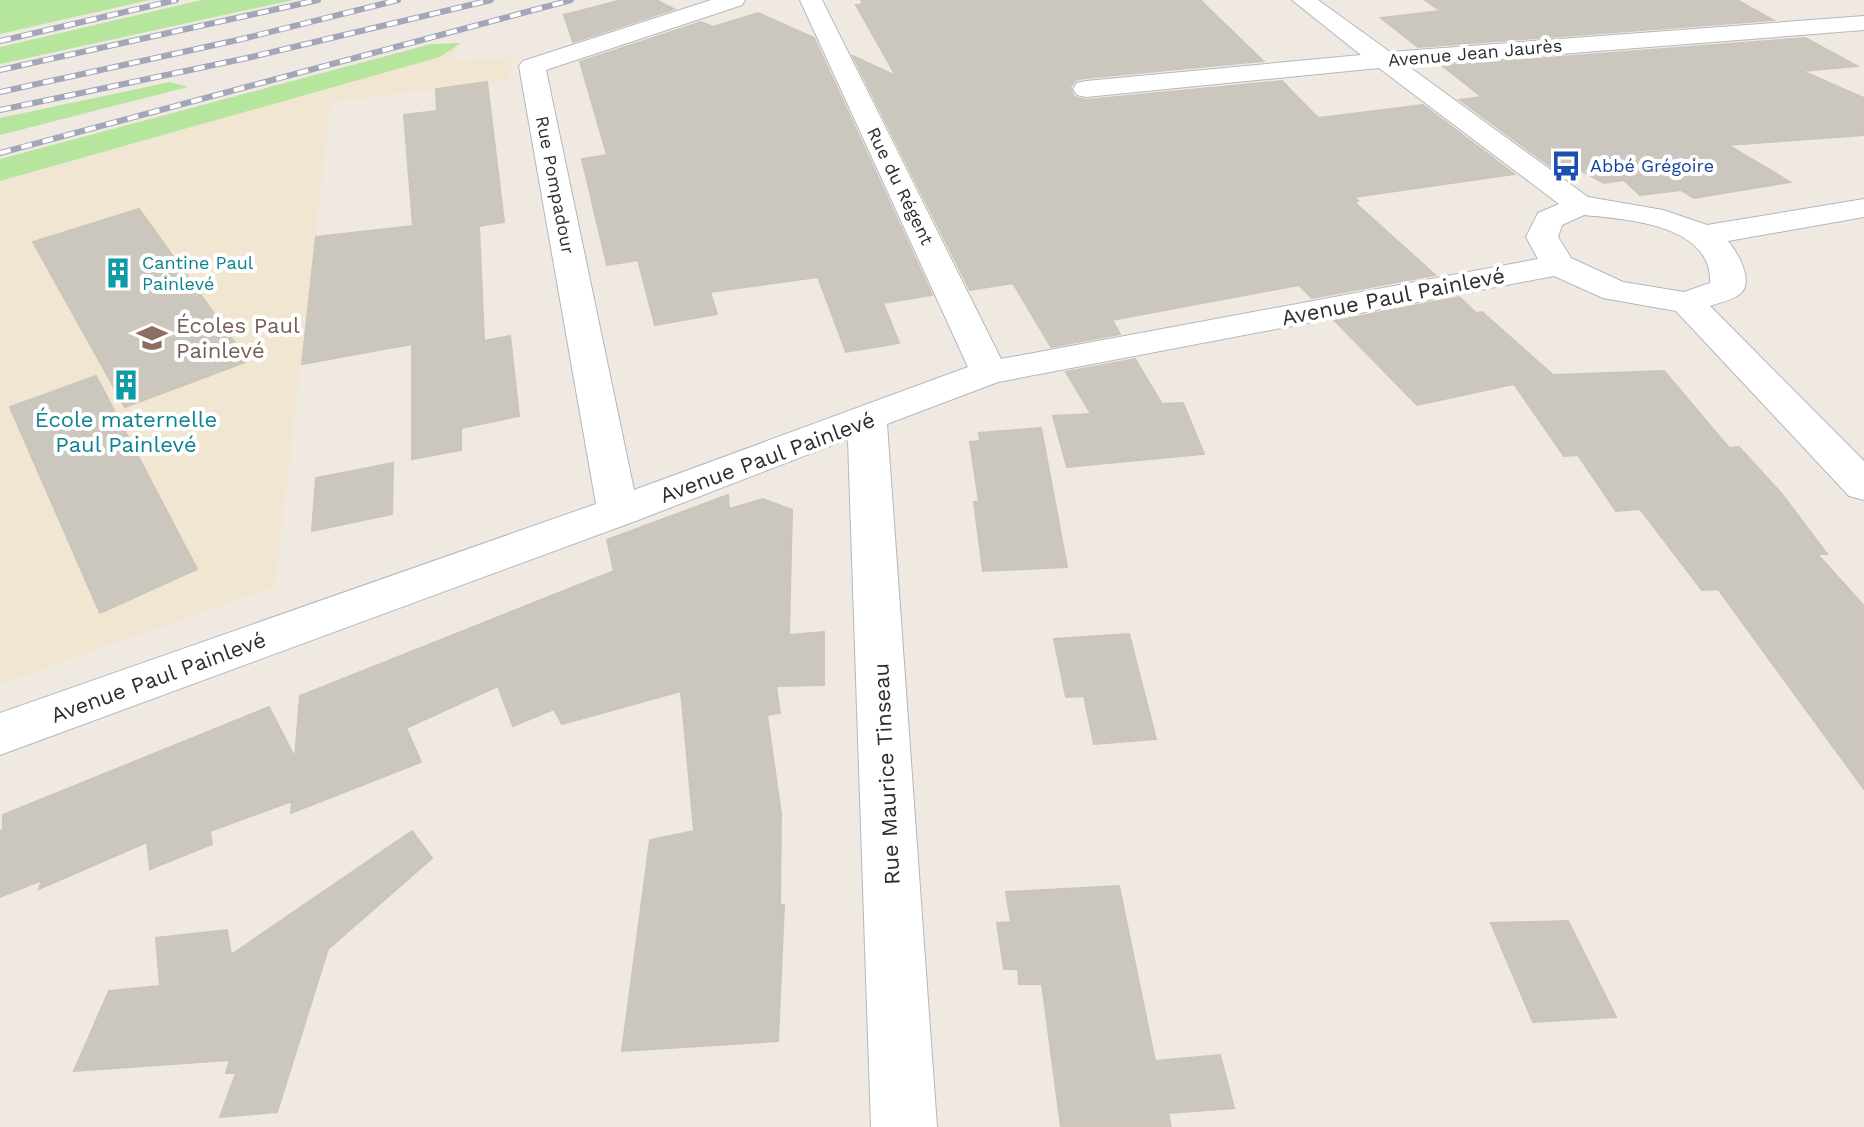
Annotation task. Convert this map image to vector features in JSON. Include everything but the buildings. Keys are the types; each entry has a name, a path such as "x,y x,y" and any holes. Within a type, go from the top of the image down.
{"street":[{"name":"Rue Pompadour","path":"618,512 532,66 734,0"},
{"name":"Rue du Régent","path":"811,0 989,372"},
{"path":"1303,0 1580,205"},
{"path":"1826,6 1862,23"},
{"name":"Avenue Jean Jaurès","path":"1086,89 1387,60 1862,23"},
{"path":"1580,205 1614,207 1662,218 1705,235 1726,261 1727,288 1687,303 1615,291 1558,265 1542,237 1549,220 1580,205"},
{"path":"1705,235 1864,208"},
{"name":"Avenue Paul Painlevé","path":"0,734 618,512 989,372 1558,265"},
{"path":"1687,303 1864,486"},
{"name":"Rue Maurice Tinseau","path":"867,420 904,1127"}],"shaded area":[{"name":"Écoles Paul Painlevé","path":"461,43 451,61 524,57 512,62 508,80 331,102 275,587 0,684 0,181 440,57"}],"green space":[{"path":"0,0 149,0 0,34"},
{"path":"202,0 293,0 0,64 0,47"},
{"path":"461,43 440,57 0,181 0,159 431,44"},
{"path":"170,82 188,87 0,135 0,118"}],"railway":[{"path":"0,41 176,0"},
{"path":"0,70 318,0"},
{"path":"0,92 242,39 398,0"},
{"path":"0,110 247,58 491,0"},
{"path":"0,153 571,0"}],"place":[{"name":"Abbé Grégoire","path":"1566,166"},
{"name":"Cantine Paul Painlevé","path":"118,273"},
{"name":"Écoles Paul Painlevé","path":"152,338"},
{"name":"École maternelle Paul Painlevé","path":"126,385"}]}
